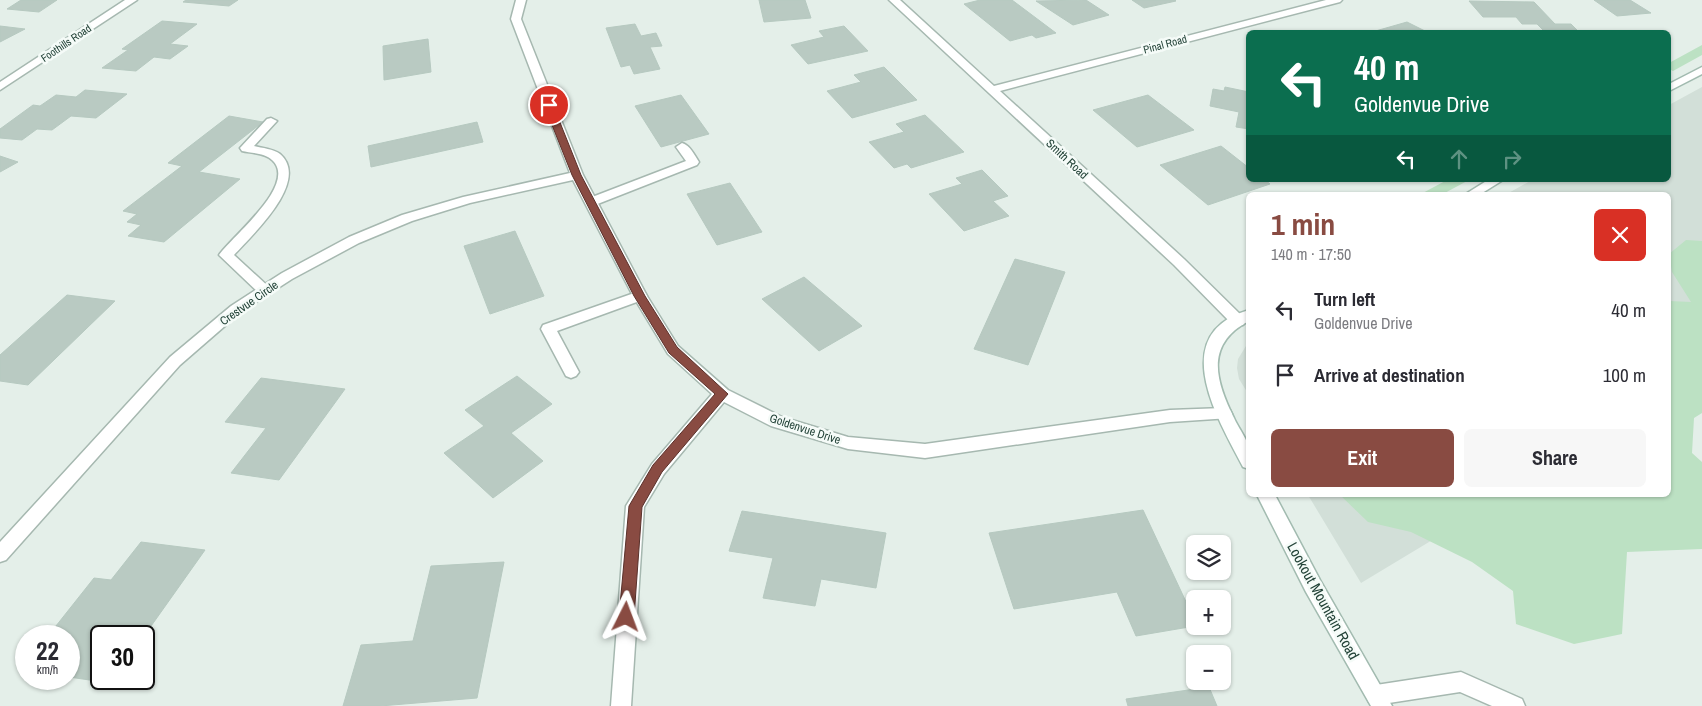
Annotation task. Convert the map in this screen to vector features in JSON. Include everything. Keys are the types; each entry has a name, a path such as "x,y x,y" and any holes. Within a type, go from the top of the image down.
{"street":[{"name":"Foothills Road","path":"0,87 132,0"},
{"name":"Goldenvue Drive","path":"521,0 516,19 577,175 590,202 640,296 673,350 722,394 777,422 839,440 924,451 1170,416 1224,414"},
{"name":"Smith Road","path":"894,0 1179,262 1244,318"},
{"name":"Pinal Road","path":"993,90 1337,0"},
{"path":"1671,87 1702,70"},
{"path":"265,291 226,255 276,199 284,181 284,167 276,157 246,148 271,121"},
{"path":"590,202 693,162 682,147"},
{"name":"Crestvue Circle","path":"0,554 175,362 236,309 287,276 354,240 408,218 467,200 577,175"},
{"path":"1475,192 1493,182"},
{"path":"571,372 548,330 640,296"},
{"path":"1244,318 1222,332 1212,349 1210,363 1212,381 1224,414 1246,456"},
{"path":"621,706 635,506 658,468 722,394"},
{"name":"Lookout Mountain Road","path":"1267,497 1314,586 1379,701"},
{"path":"1379,701 1461,682 1515,706"}],"shaded area":[{"path":"1702,87 1702,378 1671,397 1671,192 1510,192 1528,182 1671,182 1671,104"},
{"path":"1246,346 1246,390 1239,379 1238,359"},
{"path":"1309,497 1504,497 1361,583"}],"green space":[{"path":"1702,45 1702,55 1673,71 1671,70 1671,62"},
{"path":"1443,182 1465,182 1447,192 1425,192"},
{"path":"1686,240 1702,241 1702,413 1694,418 1692,453 1702,462 1702,549 1627,552 1622,634 1574,644 1516,624 1513,591 1472,562 1411,532 1368,522 1342,497 1671,497 1671,301 1691,302 1672,272 1671,252"}],"building":[{"path":"21,0 57,0 39,12 7,9"},
{"path":"186,0 238,0 229,6 183,2"},
{"path":"759,0 805,0 811,18 764,22"},
{"path":"980,0 1012,0 1056,33 1036,38 1032,35 1010,41 964,4"},
{"path":"1086,0 1109,15 1073,25 1036,1"},
{"path":"1132,0 1175,0 1176,1 1144,8"},
{"path":"1594,0 1630,0 1651,13 1617,16"},
{"path":"1469,1 1534,2 1555,24 1571,24 1577,30 1543,30 1537,24 1522,24 1516,17 1483,17"},
{"path":"162,21 197,24 170,44 188,46 170,59 154,57 136,71 102,68 128,50 122,49"},
{"path":"1407,22 1423,30 1379,30"},
{"path":"635,24 641,36 656,33 662,46 650,47 660,69 634,74 630,65 621,67 606,28"},
{"path":"0,26 25,29 0,42"},
{"path":"844,26 868,51 808,64 791,45 824,37 819,31"},
{"path":"428,39 431,72 384,80 383,46"},
{"path":"884,67 917,100 852,118 827,91 861,82 854,75"},
{"path":"1225,87 1246,91 1246,129 1236,127 1239,112 1210,106 1213,89 1224,91"},
{"path":"85,90 127,94 96,118 71,116 52,130 37,129 22,140 0,138 0,129 33,105 40,106 56,95 76,97"},
{"path":"681,95 709,134 661,147 635,106"},
{"path":"1148,95 1194,130 1137,147 1093,110"},
{"path":"925,115 964,152 911,168 907,164 894,168 869,142 904,132 896,124"},
{"path":"229,116 263,122 199,172 240,179 164,242 128,236 141,225 127,222 137,214 123,211 182,166 168,163"},
{"path":"477,122 483,142 371,167 368,146"},
{"path":"1221,146 1246,166 1246,182 1268,182 1270,184 1208,205 1160,165"},
{"path":"0,156 18,162 0,172"},
{"path":"982,170 1008,196 993,201 1009,216 964,231 929,194 962,184 956,178"},
{"path":"730,183 762,232 717,245 687,194"},
{"path":"515,231 544,296 490,314 464,246"},
{"path":"1015,259 1065,272 1028,365 974,349"},
{"path":"804,277 862,326 819,351 762,299"},
{"path":"67,295 115,301 28,385 0,381 0,355"},
{"path":"517,376 552,404 511,433 543,461 493,498 444,453 484,426 465,410"},
{"path":"261,378 345,389 279,480 231,473 266,428 225,422"},
{"path":"1143,510 1186,602 1186,628 1136,636 1117,592 1014,609 989,533"},
{"path":"742,511 886,533 876,588 821,579 815,606 763,598 773,558 729,551"},
{"path":"141,542 205,550 152,625 90,625 90,680 80,679 80,625 57,625 94,578 111,580"},
{"path":"504,562 477,698 380,706 343,706 361,645 413,641 431,566"},
{"path":"1188,690 1210,690 1217,706 1128,706 1126,699"}],"route":[{"path":"549,105 577,175 640,296 673,350 722,394 658,468 635,506 626,617"}]}
